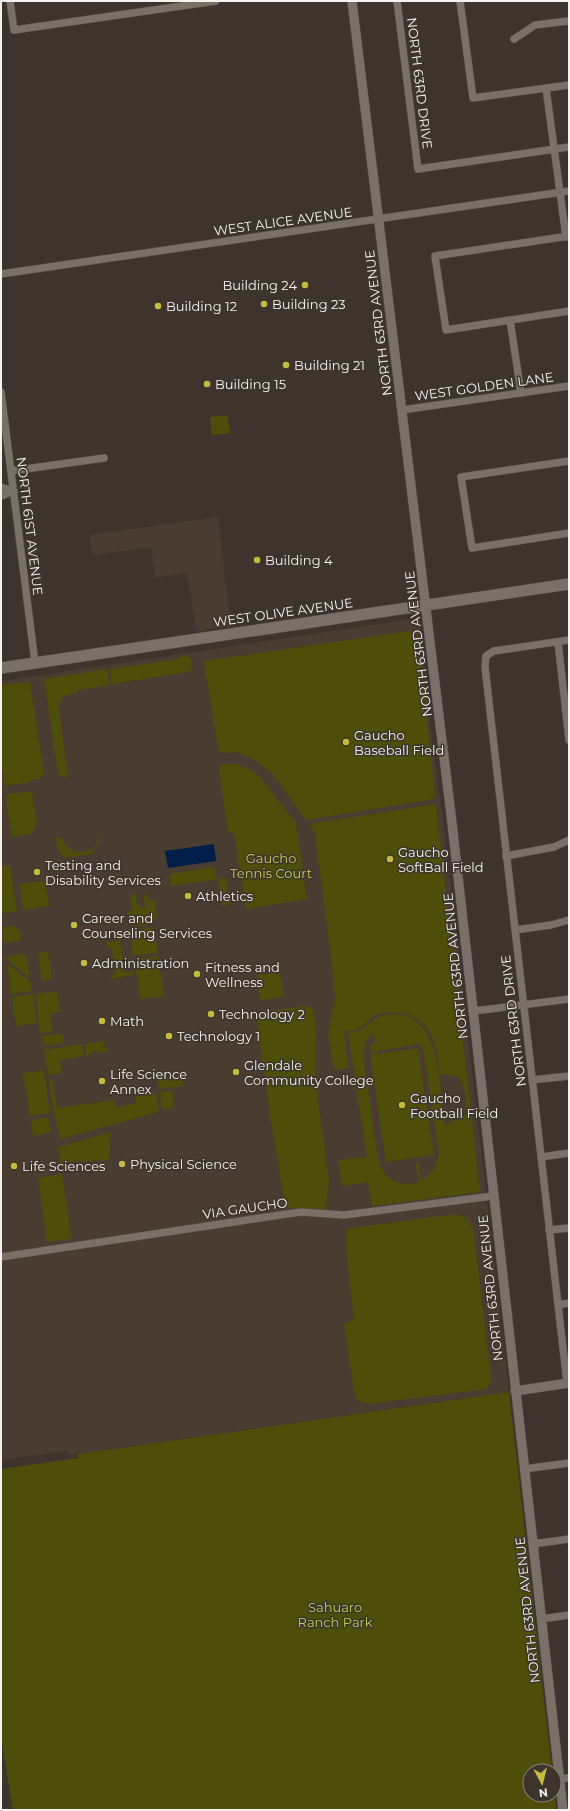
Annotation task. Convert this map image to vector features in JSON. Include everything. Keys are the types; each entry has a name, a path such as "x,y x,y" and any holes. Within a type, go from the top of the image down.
{"main road":[{"name":"WEST OLIVE AVENUE","path":"1,668 569,584"}],"street":[{"path":"10,1 14,30 216,1"},
{"name":"NORTH 63RD AVENUE","path":"352,1 474,1011 493,1196 557,1763"},
{"name":"NORTH 63RD DRIVE","path":"397,1 418,169 554,149"},
{"path":"460,1 473,98 569,85"},
{"path":"514,39 536,26 569,21"},
{"path":"546,88 560,193 568,236 435,256 446,330 569,311"},
{"path":"554,149 569,147"},
{"name":"WEST ALICE AVENUE","path":"1,274 569,191"},
{"path":"510,320 521,393"},
{"name":"WEST GOLDEN LANE","path":"402,410 569,386"},
{"name":"NORTH 61ST AVENUE","path":"1,392 35,663"},
{"path":"11,471 104,458"},
{"path":"569,460 461,477 472,548 569,533"},
{"path":"1,487 14,491"},
{"path":"1,496 14,491"},
{"path":"569,640 558,642 569,740"},
{"name":"NORTH 63RD DRIVE","path":"558,642 494,651 486,656 486,674 568,1383"},
{"path":"506,856 539,850 569,840"},
{"path":"515,930 569,920"},
{"path":"474,1011 524,1006 569,999"},
{"path":"532,1080 569,1076"},
{"path":"541,1157 569,1153"},
{"name":"VIA GAUCHO","path":"1,1256 301,1212 344,1215 493,1196"},
{"path":"550,1230 569,1228"},
{"path":"558,1305 569,1303"},
{"path":"515,1391 568,1383"},
{"path":"524,1470 569,1463"},
{"path":"533,1544 569,1539"},
{"path":"541,1619 569,1615"}],"shaded area":[{"path":"218,517 231,626 196,631 187,573 155,578 151,547 92,555 90,535"},
{"name":"Glendale Community College","path":"407,620 417,622 421,631 425,683 445,836 509,1392 70,1455 65,1451 1,1460 1,681"}],"green space":[{"path":"227,415 230,433 212,435 210,417"},
{"path":"417,630 435,797 429,800 306,820 277,780 259,763 249,757 237,753 219,753 204,661"},
{"path":"184,655 191,658 192,668 188,672 112,684 110,669 174,660"},
{"path":"107,669 110,685 78,690 76,693 62,697 62,703 58,702 68,777 62,778 58,773 44,679"},
{"path":"30,682 44,774 39,779 31,780 31,782 5,786 1,761 1,685"},
{"name":"Gaucho Tennis Court","path":"222,764 236,764 252,770 260,777 296,823 307,899 246,909 234,832 228,833 219,769"},
{"path":"32,791 37,824 31,834 12,837 6,799 8,794"},
{"path":"436,804 480,1192 372,1206 368,1182 342,1186 338,1160 367,1157 348,1032 359,1031 381,1016 404,1015 418,1023 428,1036 439,1072 445,1125 465,1115 466,1095 459,1077 440,1074 435,1046 428,1030 415,1018 402,1013 391,1012 373,1016 358,1029 353,1031 344,1031 348,1068 334,1070 328,1035 335,998 334,981 315,833 309,824","holes":["372,1034 374,1035 375,1044 370,1045 371,1054 377,1053 377,1051 419,1044 423,1048 439,1155 433,1171 421,1181 419,1163 415,1164 419,1182 413,1184 395,1181 382,1170 379,1164 363,1054 366,1042"]},
{"path":"100,834 98,843 92,850 93,854 64,858 57,847 56,838 62,837 69,849 81,852 87,851 93,848 98,835"},
{"path":"10,865 17,911 2,913 1,866"},
{"path":"215,867 216,880 171,886 169,874"},
{"path":"226,878 229,905 221,906 218,879"},
{"path":"45,881 49,906 23,910 20,884"},
{"path":"143,893 145,893 149,900 155,901 157,918 152,919 153,924 135,927 133,916 128,915 127,912 132,910 130,895 136,894 137,904 144,909"},
{"path":"14,926 21,933 21,940 4,943 2,927"},
{"path":"154,927 158,953 133,956 130,930"},
{"path":"120,940 123,960 117,961 116,959 113,959 112,947 107,948 106,942"},
{"path":"48,951 52,979 42,981 38,953"},
{"path":"26,954 30,978 6,959 6,957"},
{"path":"158,956 164,996 140,999 135,963 136,959"},
{"path":"7,963 31,982 32,991 11,994"},
{"path":"117,963 123,963 125,972 133,971 133,975 111,979 111,975 115,974 114,966 117,966"},
{"path":"280,972 284,997 260,1000 257,975"},
{"path":"57,991 60,1012 50,1014 52,1032 40,1033 36,994"},
{"path":"33,994 37,1023 16,1026 12,997"},
{"path":"306,1006 312,1008 314,1012 316,1033 315,1076 329,1181 326,1210 323,1211 285,1207 256,1013"},
{"path":"63,1034 64,1043 44,1046 42,1036"},
{"path":"108,1041 102,1045 109,1050 101,1053 93,1051 86,1057 85,1044"},
{"path":"82,1044 84,1056 60,1060 62,1073 48,1075 44,1050"},
{"name":"Gaucho Football Field","path":"418,1048 434,1155 386,1162 370,1055"},
{"path":"44,1070 50,1113 30,1116 23,1073"},
{"path":"182,1076 183,1086 159,1089 158,1079"},
{"path":"49,1079 52,1079 57,1108 114,1100 115,1107 136,1104 136,1096 156,1093 159,1112 60,1139 54,1115"},
{"path":"172,1090 174,1106 164,1110 161,1105 160,1092"},
{"path":"48,1117 51,1132 33,1136 31,1120"},
{"path":"111,1132 109,1160 68,1162 68,1165 61,1165 58,1147"},
{"path":"62,1174 72,1239 47,1242 38,1178"},
{"path":"455,1214 469,1220 474,1235 491,1383 486,1389 368,1404 359,1401 355,1397 344,1324 350,1322 354,1318 345,1239 346,1230"},
{"name":"Sahuaro Ranch Park","path":"509,1392 551,1763 522,1763 522,1803 555,1803 556,1810 13,1810 1,1736 1,1469 78,1458 78,1454"}],"water":[{"path":"214,844 216,861 168,868 165,851"}],"place":[{"name":"Building 24","path":"305,285"},
{"name":"Building 23","path":"264,304"},
{"name":"Building 12","path":"158,306"},
{"name":"Building 21","path":"286,365"},
{"name":"Building 15","path":"207,384"},
{"name":"Building 4","path":"257,560"},
{"name":"Gaucho Baseball Field","path":"346,742"},
{"name":"Gaucho SoftBall Field","path":"390,859"},
{"name":"Testing and Disability Services","path":"37,872"},
{"name":"Athletics","path":"188,896"},
{"name":"Career and Counseling Services","path":"74,925"},
{"name":"Administration","path":"84,963"},
{"name":"Fitness and Wellness","path":"197,974"},
{"name":"Technology 2","path":"211,1014"},
{"name":"Math","path":"102,1021"},
{"name":"Technology 1","path":"169,1036"},
{"name":"Glendale Community College","path":"236,1072"},
{"name":"Life Science Annex","path":"102,1081"},
{"name":"Gaucho Football Field","path":"402,1105"},
{"name":"Physical Science","path":"122,1164"},
{"name":"Life Sciences","path":"14,1166"}]}
